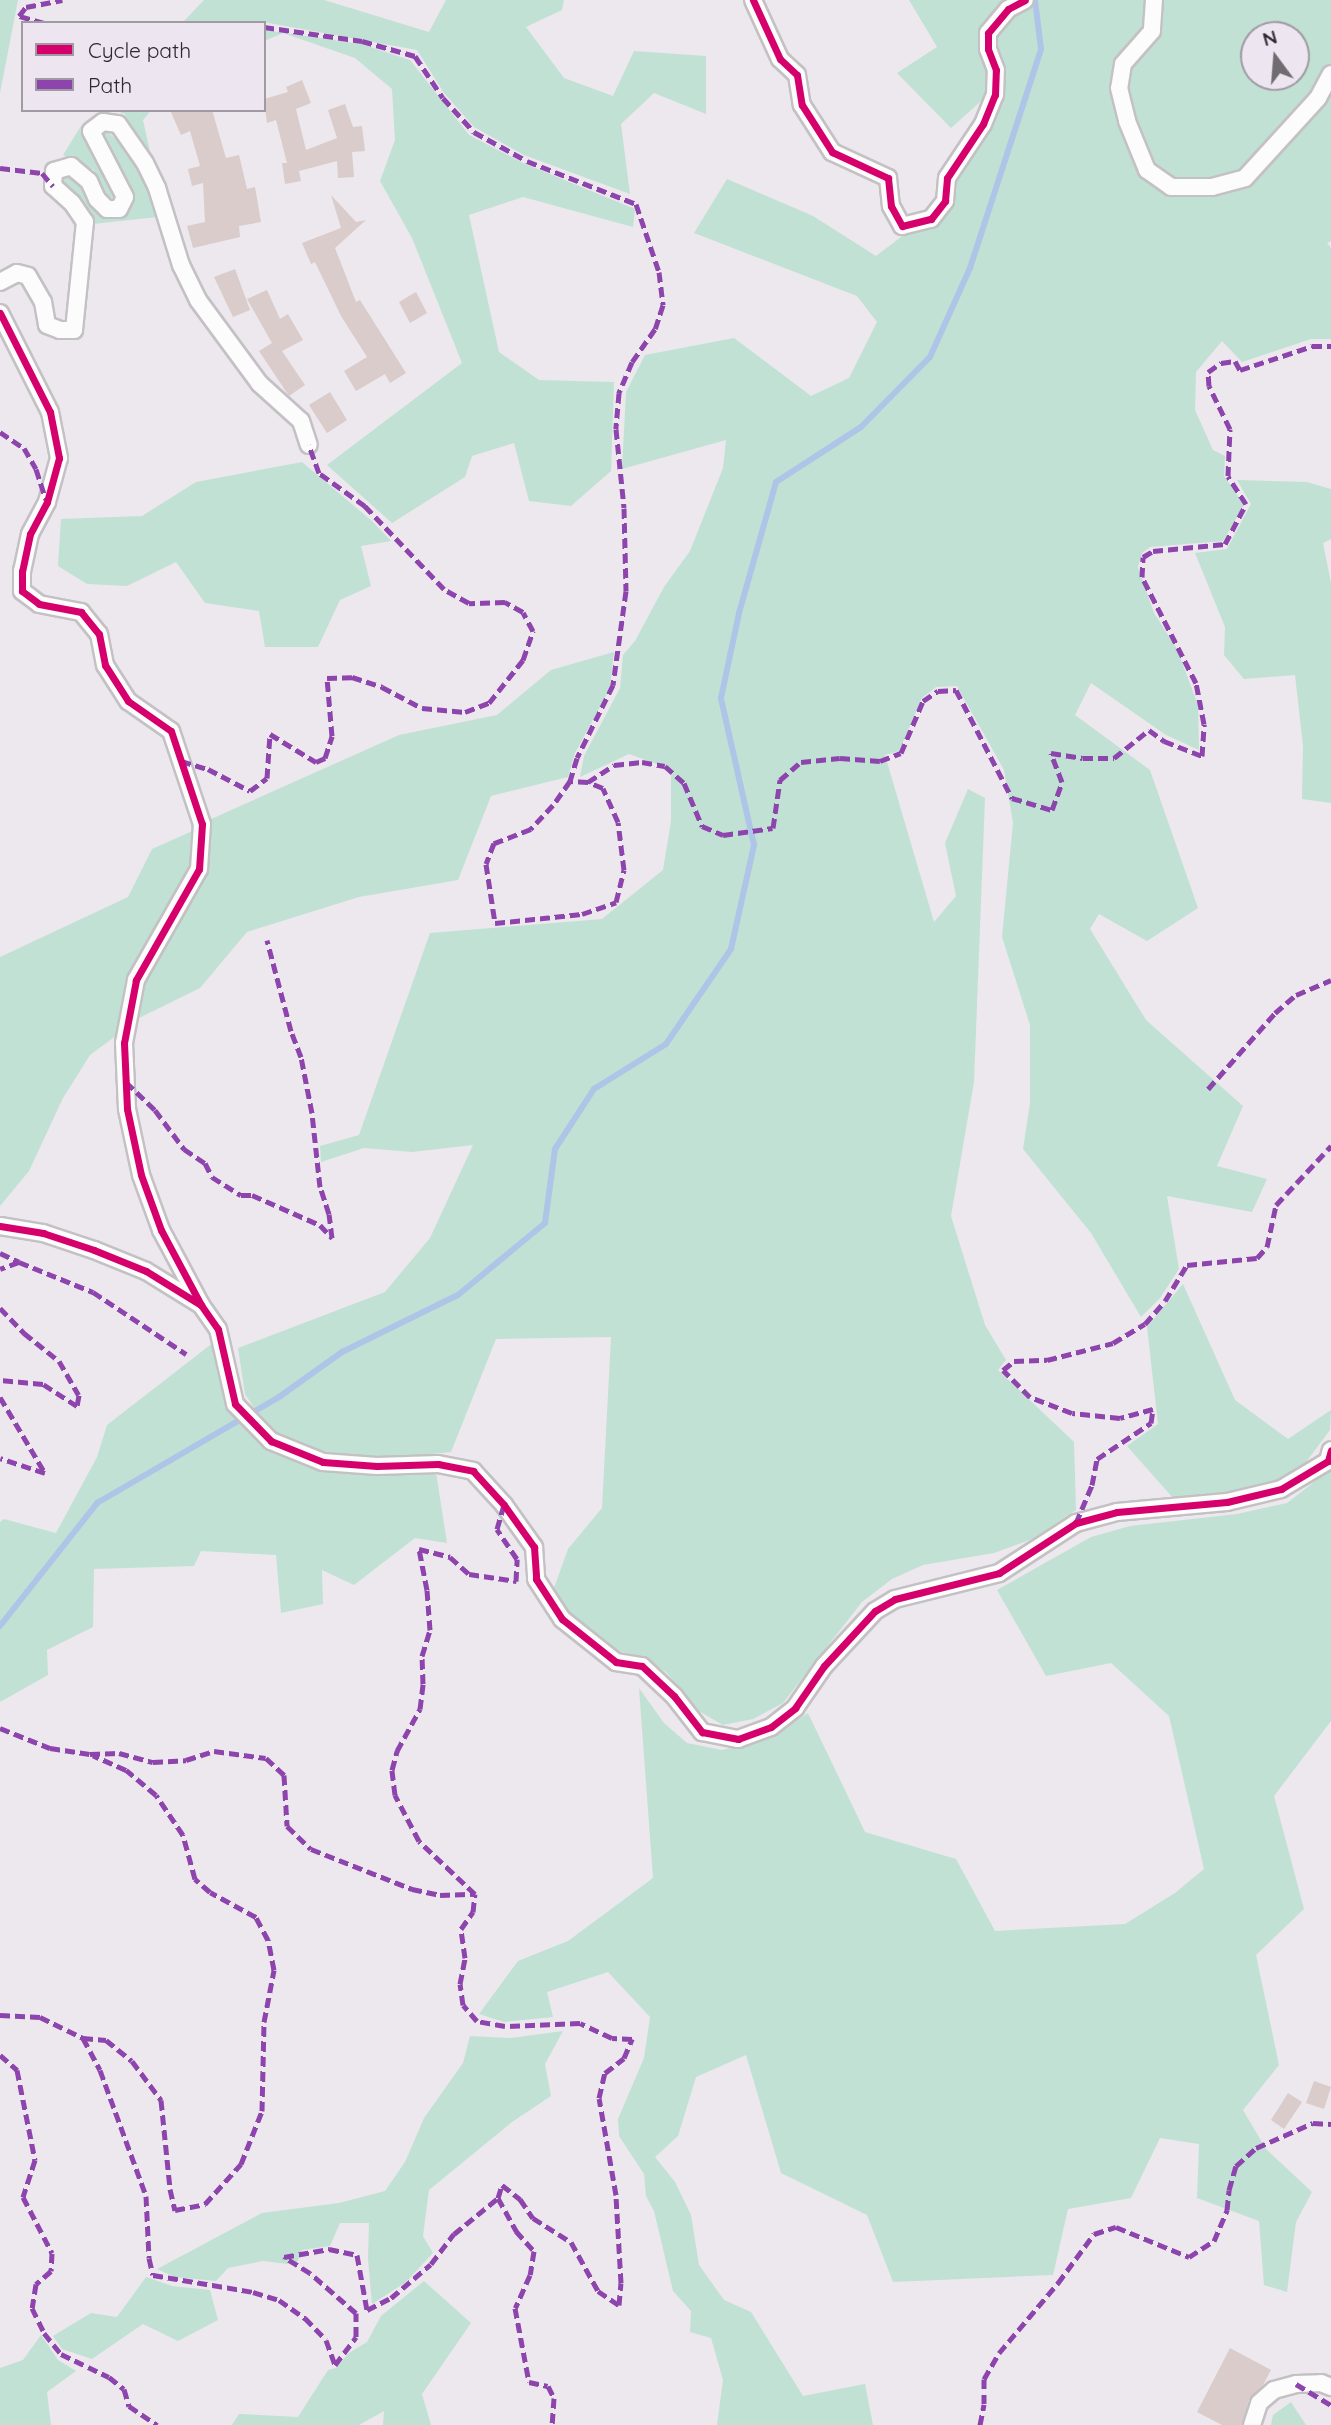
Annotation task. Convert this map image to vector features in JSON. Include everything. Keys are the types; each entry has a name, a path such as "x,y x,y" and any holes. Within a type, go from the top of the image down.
{"street":[{"path":"753,0 780,59 797,75 802,104 832,152 888,178 891,206 902,226 931,219 945,201 947,178 983,124 995,95 996,70 988,49 988,33 1008,9 1026,0"},
{"path":"1154,0 1152,31 1123,64 1119,88 1127,121 1147,170 1171,187 1212,187 1245,178 1304,114 1331,75"},
{"path":"0,282 17,273 28,276 43,302 47,325 60,330 74,330 85,222 72,203 53,186 54,171 71,166 89,181 97,199 107,209 118,209 125,197 91,131 103,122 118,124 145,163 157,188 181,265 198,300 260,384 301,421 309,445"},
{"path":"0,313 50,412 58,458 47,502 30,534 22,571 22,591 39,604 81,612 99,634 105,665 128,701 171,731 202,824 199,869 136,980 124,1043 127,1109 141,1175 161,1230 201,1306 218,1329 235,1404 271,1441 323,1462 377,1466 438,1464 473,1471 504,1504 534,1547 536,1580 562,1619 616,1662 642,1667 674,1696 702,1732 738,1739 771,1727 794,1708 824,1666 875,1611 895,1600 999,1573 1076,1523 1117,1512 1227,1502 1281,1489 1328,1461 1331,1450"},
{"path":"0,1226 43,1233 94,1250 146,1271 201,1306"},
{"path":"1252,2425 1259,2403 1274,2390 1296,2384 1321,2383 1331,2387"}],"green space":[{"path":"0,0 18,0 0,93"},
{"path":"204,0 324,0 429,32 446,0 564,0 562,10 526,27 564,78 613,96 634,51 706,56 706,114 654,93 621,124 630,194 524,155 474,127 444,93 417,50 266,21 184,21"},
{"path":"909,0 1009,0 979,29 979,49 990,70 989,94 951,128 897,73 937,47"},
{"path":"1038,0 1145,0 1149,10 1139,32 1121,52 1116,71 1157,182 1223,192 1331,82 1331,241 1327,243 1331,248 1331,339 1311,339 1242,362 1222,341 1196,372 1195,410 1213,450 1225,456 1224,476 1244,505 1223,541 1150,547 1142,553 1138,567 1154,613 1177,649 1198,705 1199,750 1166,735 1091,683 1075,715 1150,770 1198,908 1147,941 1099,914 1090,929 1146,1020 1243,1106 1217,1166 1267,1179 1252,1212 1167,1196 1179,1269 1160,1298 1141,1317 1091,1233 1023,1149 1030,1103 1030,1025 1002,937 1013,823 1004,770 957,686 936,687 922,698 899,751 885,755 934,922 956,896 945,843 968,789 985,798 974,1082 951,1216 985,1325 1006,1360 998,1370 1074,1442 1076,1510 1032,1539 994,1553 923,1565 892,1579 862,1602 783,1703 753,1719 723,1725 697,1710 667,1673 645,1658 619,1651 570,1614 554,1588 568,1549 602,1508 611,1337 496,1339 451,1452 386,1459 357,1458 318,1450 275,1433 262,1420 245,1394 238,1348 385,1292 430,1238 473,1145 412,1152 364,1148 321,1162 320,1146 359,1135 430,933 602,919 663,870 671,821 671,769 629,754 580,777 584,756 620,688 623,655 635,641 664,587 690,551 723,468 726,440 622,469 626,392 645,355 734,338 811,396 849,378 877,322 857,296 694,233 727,179 813,216 876,256 905,234 940,223 956,193 958,173 997,116 1003,88 1003,65 993,40 1004,19"},
{"path":"1160,0 1331,0 1331,66 1315,96 1240,175 1216,182 1173,182 1151,168 1122,87 1127,63"},
{"path":"266,30 361,44 410,60 469,135 523,163 635,209 633,227 523,197 469,215 499,352 539,380 614,382 611,471 571,506 529,501 514,443 472,456 465,477 392,523 327,465 462,363 412,238 380,181 395,140 392,89 355,58 283,33 266,40"},
{"path":"119,112 148,112 143,120 150,151 134,134 125,114"},
{"path":"81,126 93,153 113,182 116,197 106,198 94,170 63,155"},
{"path":"107,131 134,157 146,177 158,217 93,224 61,183 59,177 70,176 98,208 110,216 126,214 130,210 134,202 130,183 102,138"},
{"path":"302,462 372,521 391,541 361,546 371,586 340,600 318,647 265,647 259,611 205,603 176,562 127,586 87,584 58,566 61,519 142,516 196,482"},
{"path":"1237,480 1307,482 1331,489 1331,539 1323,543 1331,583 1331,803 1302,799 1303,746 1295,675 1244,679 1224,655 1225,627 1195,553 1227,549 1251,504"},
{"path":"614,652 610,688 575,753 568,777 491,796 458,880 359,897 247,932 200,988 137,1019 145,981 204,874 209,820 399,735 497,715 551,670"},
{"path":"197,829 194,869 123,1012 117,1035 90,1055 63,1098 29,1171 0,1206 0,957 128,897 152,849"},
{"path":"1183,1284 1235,1400 1288,1439 1331,1410 1330,1430 1306,1462 1272,1483 1222,1494 1174,1499 1127,1446 1158,1424 1147,1327"},
{"path":"214,1342 222,1367 268,1447 323,1470 436,1472 447,1543 415,1538 354,1585 322,1570 323,1604 281,1613 276,1555 201,1551 194,1566 94,1569 93,1627 47,1650 48,1675 0,1702 0,1522 4,1519 56,1533 97,1457 107,1425"},
{"path":"1331,1469 1331,1721 1274,1796 1304,1909 1256,1955 1279,2065 1243,2110 1266,2149 1312,2192 1296,2222 1287,2292 1264,2285 1259,2221 1197,2198 1199,2144 1160,2138 1131,2198 1068,2209 1053,2275 893,2282 867,2215 781,2173 746,2055 696,2077 678,2136 655,2157 675,2182 691,2215 699,2265 724,2300 751,2312 803,2396 865,2384 873,2425 717,2425 723,2380 711,2338 690,2332 691,2311 673,2291 654,2211 646,2196 644,2174 619,2136 618,2119 644,2058 650,2017 608,1972 547,1992 553,2017 504,2022 479,2014 518,1961 568,1941 653,1878 639,1688 664,1723 687,1743 722,1750 771,1738 808,1713 865,1832 956,1859 995,1931 1125,1924 1175,1893 1204,1869 1169,1716 1111,1663 1046,1676 997,1590 1091,1537 1130,1526 1237,1514 1287,1503"},
{"path":"563,2031 545,2064 551,2096 512,2122 429,2190 423,2236 433,2253 406,2282 372,2304 368,2259 369,2223 340,2223 330,2246 302,2250 296,2265 263,2261 228,2268 216,2281 175,2277 157,2269 262,2213 339,2203 385,2191 405,2162 424,2118 463,2063 470,2036 511,2038"},
{"path":"146,2277 172,2286 210,2290 218,2320 178,2341 143,2324 92,2359 62,2349 53,2336 91,2313 117,2317"},
{"path":"424,2281 471,2323 422,2394 431,2425 383,2425 384,2411 359,2425 232,2425 239,2414 298,2417 328,2370 336,2368 349,2353 367,2342 381,2316"},
{"path":"41,2335 58,2360 76,2371 47,2392 51,2425 0,2425 0,2368 23,2360"},
{"path":"1291,2402 1306,2425 1271,2425 1273,2415"}],"building":[{"path":"302,80 311,103 296,109 306,150 337,138 328,110 345,104 353,127 362,126 365,151 352,152 354,177 338,178 337,161 299,171 301,181 285,184 282,163 287,163 276,120 267,123 266,112 266,98 288,92 286,87"},
{"path":"171,112 213,112 226,158 239,155 247,189 255,187 261,222 239,226 240,237 193,248 187,226 205,222 203,183 192,186 188,169 200,166 190,131 181,135"},
{"path":"331,195 356,222 366,220 335,248 356,302 360,300 406,373 390,383 385,374 356,391 344,371 367,357 341,316 315,262 311,264 302,243 341,228"},
{"path":"235,269 250,310 233,317 214,277"},
{"path":"267,290 280,319 288,314 303,340 282,351 305,385 289,396 259,351 272,343 247,299"},
{"path":"416,292 427,313 410,323 399,302"},
{"path":"330,392 347,420 327,433 309,405"},
{"path":"1314,2081 1331,2087 1324,2109 1306,2103"},
{"path":"1288,2093 1302,2102 1284,2129 1271,2120"},
{"path":"1230,2348 1271,2370 1263,2385 1249,2399 1242,2425 1222,2425 1197,2412"}],"waterway":[{"path":"0,1626 97,1503 279,1397 342,1352 458,1295 545,1223 555,1149 594,1089 666,1044 731,949 754,845 721,698 739,613 776,482 861,427 930,357 970,268 1041,49 1035,0"}],"marked path":[{"path":"37,21 19,16 26,7 62,0"},
{"path":"266,27 362,41 415,56 443,98 474,132 527,161 636,204 659,272 663,305 655,329 632,362 619,393 616,429 624,508 626,591 613,685 577,758 570,781"},
{"path":"0,168 42,173 53,186"},
{"path":"588,782 614,765 642,762 665,766 684,783 702,826 723,835 773,828 780,780 801,762 840,758 880,761 901,753 923,701 938,691 956,690 1012,798 1052,810 1062,782 1051,753 1083,758 1114,758 1149,730 1164,741 1202,756 1204,724 1196,683 1142,577 1143,557 1153,551 1225,544 1246,504 1228,476 1230,429 1209,386 1208,372 1221,363 1235,361 1240,370 1312,346 1331,346"},
{"path":"0,432 24,448 36,469 46,499"},
{"path":"181,761 208,769 250,791 267,778 270,734 316,762 325,758 332,736 327,678 352,677 382,687 422,708 465,712 489,703 523,660 533,631 523,612 505,602 469,603 444,589 365,506 319,473 309,445"},
{"path":"570,781 588,782 603,788 618,822 624,870 616,902 582,914 495,923 486,864 494,843 531,829 570,781"},
{"path":"126,1082 155,1110 184,1149 205,1163 212,1177 241,1195 252,1195 320,1225 332,1238 329,1214 320,1187 312,1113 301,1057 291,1031 267,940"},
{"path":"1208,1089 1275,1013 1296,995 1331,980"},
{"path":"1076,1523 1092,1485 1097,1459 1151,1423 1153,1409 1120,1418 1072,1413 1030,1397 1003,1370 1014,1361 1047,1360 1113,1343 1145,1324 1165,1301 1187,1265 1257,1258 1267,1247 1276,1205 1331,1146"},
{"path":"0,1253 19,1262 0,1269"},
{"path":"19,1262 93,1292 186,1354"},
{"path":"0,1308 24,1333 59,1361 79,1395 77,1406 43,1384 0,1380"},
{"path":"0,1397 45,1473 0,1458"},
{"path":"0,1728 50,1748 90,1754 119,1753 153,1762 186,1760 214,1751 266,1758 284,1775 287,1826 311,1849 412,1889 440,1895 475,1894 419,1841 395,1795 392,1770 397,1751 420,1709 422,1656 430,1630 427,1590 419,1549 450,1557 469,1574 516,1581 517,1559 497,1529 504,1505"},
{"path":"0,2015 40,2017 83,2038 106,2040 132,2061 161,2100 170,2189 175,2210 205,2204 241,2164 262,2111 264,2022 274,1970 268,1940 256,1917 210,1892 195,1879 183,1835 156,1795 126,1770 93,1755"},
{"path":"83,2038 100,2070 146,2196 149,2258 153,2275 253,2292 279,2300 305,2318 326,2340 335,2365 356,2337 356,2313 310,2273 284,2257 329,2249 357,2255 367,2310 391,2298 431,2264 454,2234 498,2198 502,2185 520,2199 533,2218 571,2242 598,2291 619,2305 621,2283 616,2195 599,2098 605,2073 624,2058 632,2039 612,2038 580,2023 505,2026 477,2021 463,2005 460,1984 465,1958 461,1929 473,1912 475,1894"},
{"path":"0,2055 17,2070 35,2160 23,2197 52,2253 51,2271 36,2284 32,2308 44,2333 61,2354 109,2377 124,2389 129,2406 157,2425"},
{"path":"980,2425 984,2404 984,2379 999,2353 1058,2283 1094,2234 1116,2227 1189,2257 1214,2241 1227,2210 1236,2166 1256,2148 1313,2123 1331,2124"},
{"path":"498,2198 516,2231 534,2251 530,2275 515,2308 529,2382 548,2386 554,2398 552,2425"},
{"path":"1296,2384 1331,2405"}],"cycle path":[{"path":"753,0 780,59 797,75 802,105 832,152 888,178 891,206 902,226 931,219 945,201 947,178 983,124 995,95 996,70 988,49 988,33 1008,9 1025,0"},
{"path":"0,313 50,412 59,458 47,502 30,534 22,571 22,591 39,604 81,612 99,634 105,665 128,701 171,731 202,824 199,869 136,980 124,1043 127,1109 141,1175 161,1230 201,1305"},
{"path":"0,1226 43,1233 94,1250 146,1271 201,1305 218,1329 235,1404 271,1441 323,1462 377,1466 438,1464 473,1471 504,1505 534,1547 536,1579 562,1619 616,1662 642,1666 674,1696 702,1732 738,1739 771,1727 795,1708 824,1666 875,1611 895,1599 999,1573 1076,1523 1117,1512 1227,1502 1281,1489 1328,1461 1331,1450"}]}
